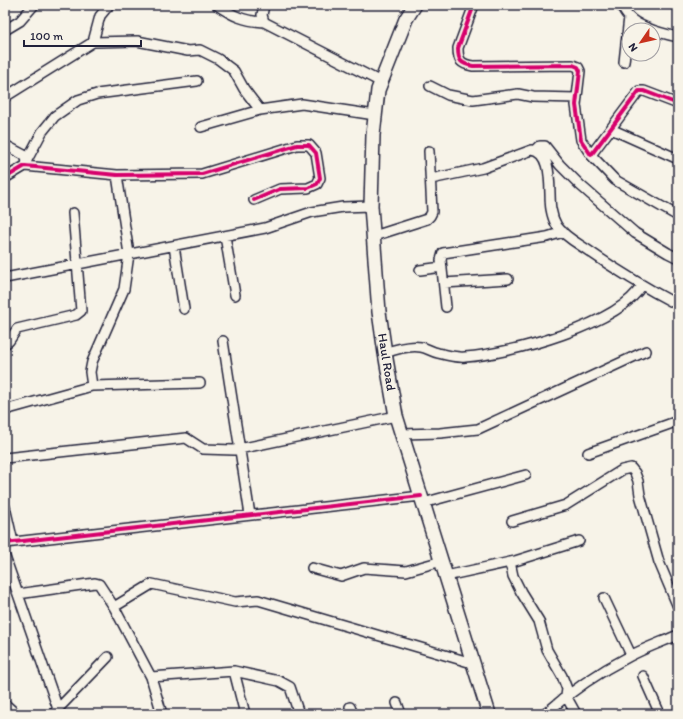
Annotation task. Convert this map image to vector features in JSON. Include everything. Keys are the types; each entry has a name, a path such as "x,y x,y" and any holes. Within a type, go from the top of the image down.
{"main road":[{"name":"Haul Road","path":"415,5 406,19 378,90 375,115 371,206 379,312 396,416 489,714"}],"street":[{"path":"5,30 20,21 34,5"},
{"path":"93,42 100,16 109,5"},
{"path":"217,5 228,12 249,21 264,22 381,82"},
{"path":"264,5 262,15 264,22"},
{"path":"474,5 458,48 458,56 460,61 465,65 473,66 573,65 578,67 580,72 576,105 581,140 591,155 615,180 678,216"},
{"path":"621,5 629,17 654,30 678,37"},
{"path":"628,22 629,17"},
{"path":"5,97 93,42 137,41 188,51 200,50 218,59 234,71 244,89 260,110"},
{"path":"5,178 26,163 42,132 55,116 78,100 97,94 196,81"},
{"path":"430,86 448,95 473,100 518,94 532,97 577,98"},
{"path":"591,155 639,91 644,91 678,104"},
{"path":"201,127 260,110 302,104 375,115"},
{"path":"611,129 678,159"},
{"path":"5,145 24,155 26,163"},
{"path":"26,163 117,175 202,174 297,145 309,145 316,153 320,178 317,184 308,188 280,189 254,200"},
{"path":"431,179 482,168 532,150 536,150 540,146 545,146 560,165 580,185 636,233 678,258"},
{"path":"536,150 543,155 547,163 550,209 558,227 607,264 678,305"},
{"path":"374,236 427,219 430,216 432,212 430,151"},
{"path":"92,386 90,372 92,362 124,289 129,254 117,175"},
{"path":"5,278 264,228 312,212 371,206"},
{"path":"5,344 9,341 17,329 76,316 81,311 73,213"},
{"path":"446,307 441,256 443,253 547,237 563,232"},
{"path":"225,236 235,295"},
{"path":"174,246 184,309"},
{"path":"420,270 442,267"},
{"path":"444,283 508,279"},
{"path":"385,352 403,348 420,347 438,353 463,358 489,354 561,336 619,308 637,293 642,285"},
{"path":"223,341 250,515"},
{"path":"402,434 440,433 478,429 646,351"},
{"path":"5,410 92,386 200,383"},
{"path":"5,458 186,438 203,449 234,450 396,416"},
{"path":"588,453 678,421"},
{"path":"512,521 566,505 622,470 631,468 638,481 640,495 659,562 678,607"},
{"path":"5,507 9,543 250,515 422,499 526,475"},
{"path":"446,576 510,562 579,541"},
{"path":"5,557 55,712 108,657"},
{"path":"312,568 341,576 364,568 406,571 442,561"},
{"path":"510,562 513,576 518,587 539,621 547,650 562,676 566,689 566,696 576,714"},
{"path":"18,594 95,583 99,584 114,608 151,677 162,714"},
{"path":"114,608 152,584 235,602 258,600 472,663"},
{"path":"604,598 631,655"},
{"path":"545,714 566,696 599,673 631,655 678,635"},
{"path":"151,677 234,671 279,681 290,687 299,714"},
{"path":"234,671 245,714"},
{"path":"643,676 660,714"},
{"path":"397,703 401,714"},
{"path":"5,704 16,714"}],"cycle path":[{"path":"474,5 458,48 461,61 473,66 573,65 578,67 580,71 576,105 581,140 591,155 639,91 644,91 678,104"},
{"path":"5,178 25,166 117,175 202,174 297,145 309,145 316,153 320,178 317,184 308,188 280,189 254,200"},
{"path":"5,543 421,496"}]}
